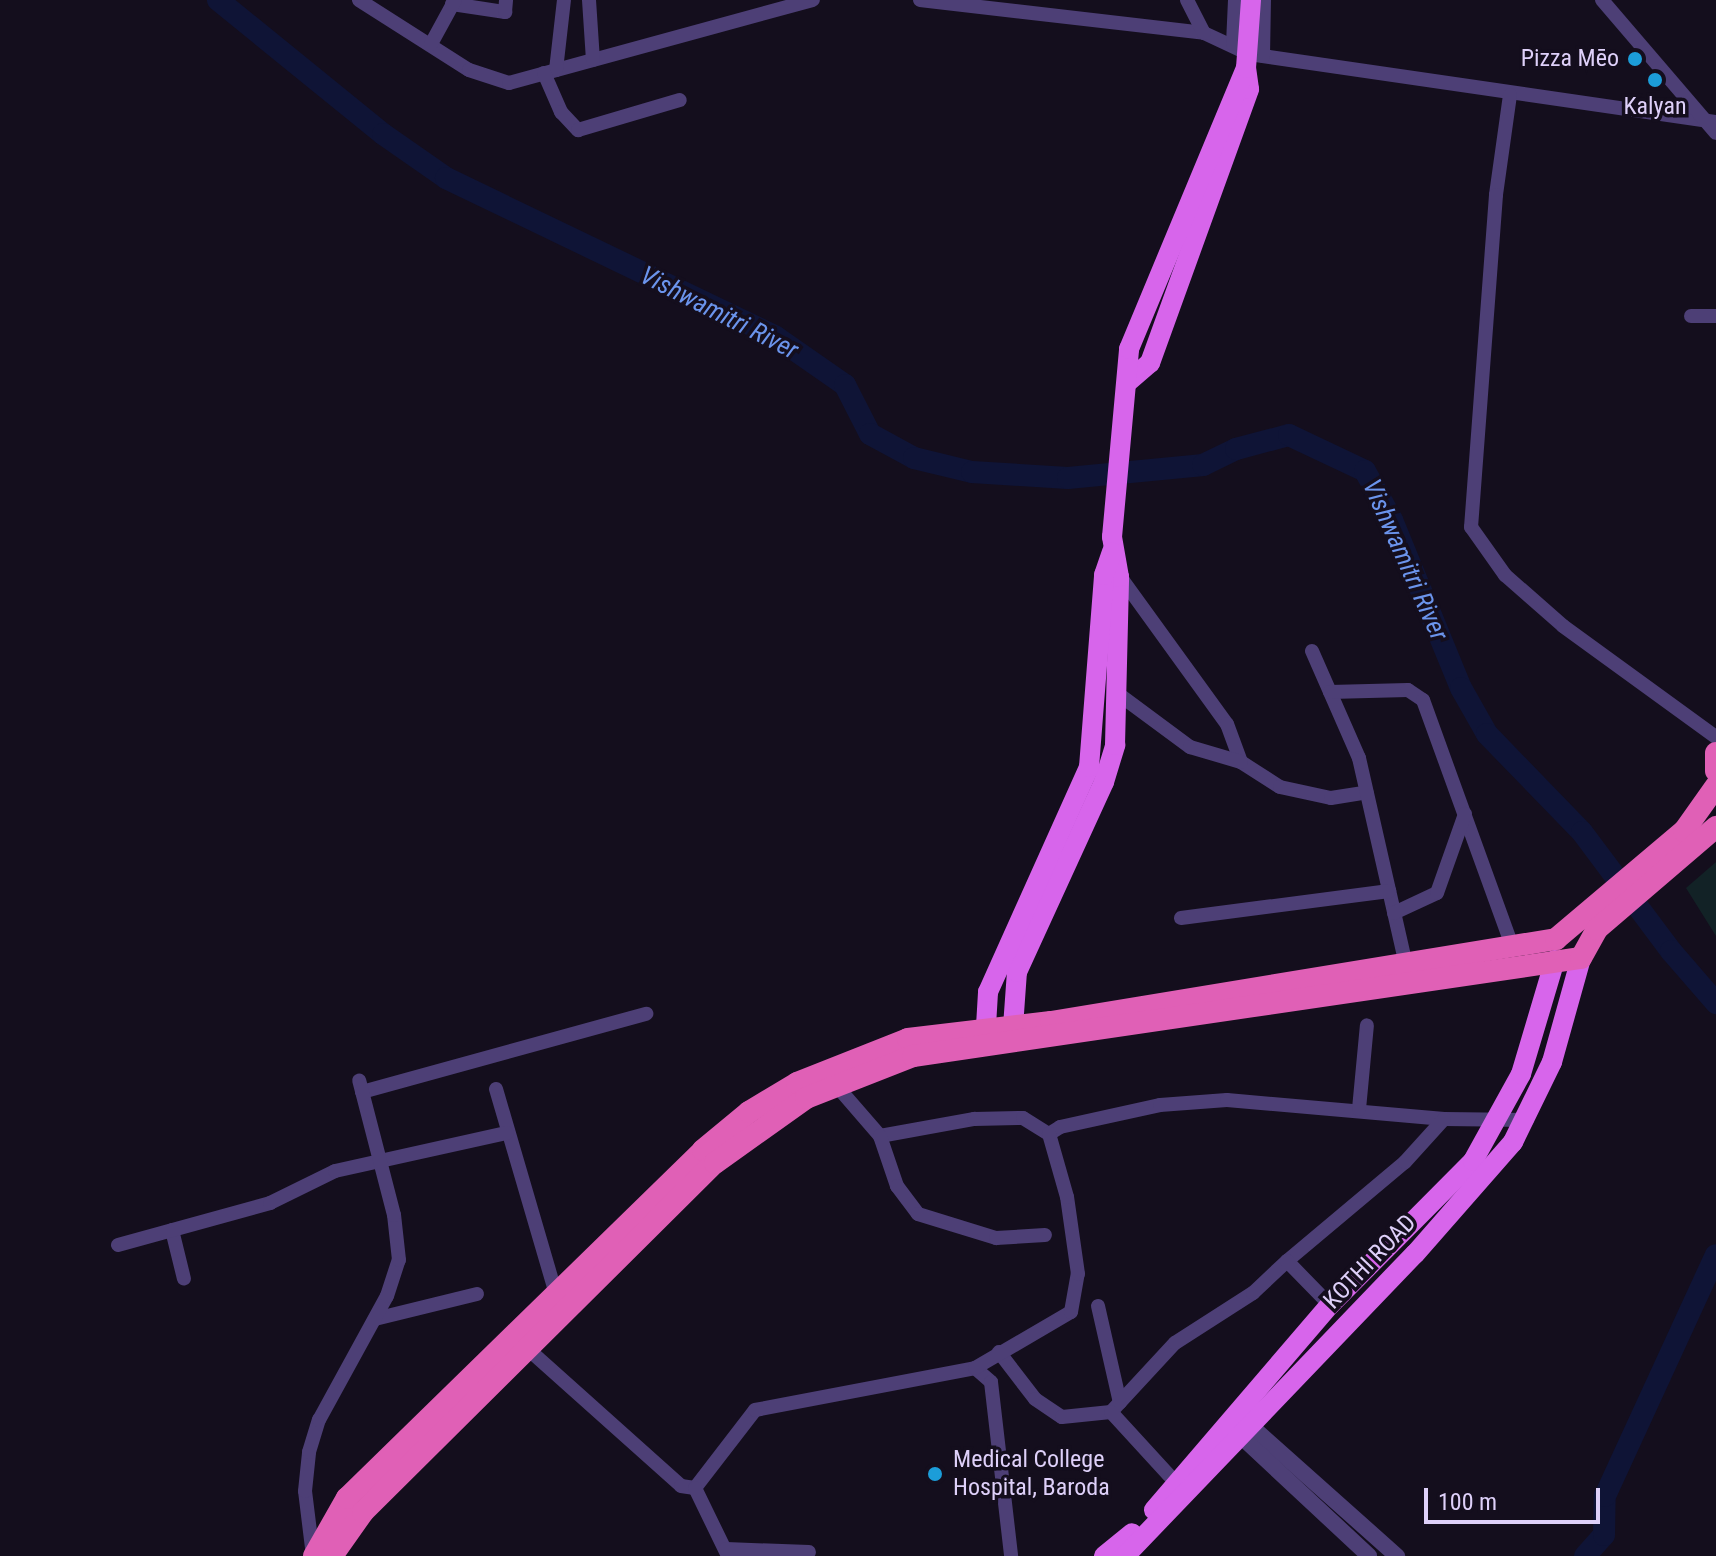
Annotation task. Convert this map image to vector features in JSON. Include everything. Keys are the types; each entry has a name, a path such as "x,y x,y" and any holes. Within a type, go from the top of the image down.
{"highway":[{"path":"1716,753 1716,771"},
{"path":"314,1556 347,1498 749,1112 797,1083 876,1048 1012,1035 1555,960 1589,935 1676,848 1716,786"},
{"path":"1676,848 1716,827"},
{"path":"1012,1035 1561,937 1589,935"},
{"path":"1555,960 1561,937"},
{"path":"332,1556 363,1512 715,1163 806,1098 835,1084 913,1056 984,1038"}],"main road":[{"path":"984,1038 988,992 1089,767 1104,575 1112,544 1127,389 1150,363 1249,89 1250,1"},
{"path":"1012,1035 1017,972 1110,767 1117,693 1118,574 1112,544"},
{"name":"KOTHI ROAD","path":"1104,1556 1479,1186 1527,1120 1552,1062 1589,935"},
{"name":"KOTHI ROAD","path":"1125,1556 1239,1425 1330,1305 1458,1179 1501,1118 1533,1040 1555,960"}],"street":[{"path":"359,0 469,70 509,83 813,0"},
{"path":"431,44 454,2 505,12 506,0"},
{"path":"564,0 550,72 561,112 578,130 680,100"},
{"path":"589,0 593,60"},
{"path":"920,0 1204,33 1248,56 1713,126"},
{"path":"1187,0 1204,33"},
{"path":"1602,0 1713,126"},
{"path":"1510,95 1496,195 1471,527 1505,575 1563,626 1716,737"},
{"path":"1691,316 1716,316"},
{"path":"1118,574 1227,724 1241,762"},
{"path":"1312,651 1359,758 1406,965"},
{"path":"1330,692 1418,693 1513,948"},
{"path":"1117,693 1190,747 1241,762 1280,787 1331,798 1367,792"},
{"path":"1394,913 1437,893 1465,814"},
{"path":"1181,918 1389,891"},
{"path":"314,1556 305,1491 309,1452 319,1420 375,1319 399,1260 380,1159 360,1086 646,1014"},
{"path":"1359,1109 1367,1025"},
{"path":"835,1084 880,1136 897,1186 918,1214 996,1238 1045,1235"},
{"path":"496,1089 556,1294"},
{"path":"1049,1134 1060,1127 1160,1105 1227,1100 1359,1109 1444,1119 1527,1120"},
{"path":"695,1488 755,1410 975,1368 1071,1312 1078,1274 1067,1197 1049,1134 1023,1118 974,1119 880,1136"},
{"path":"999,1352 1035,1399 1062,1417 1116,1407 1175,1343 1253,1293 1405,1162 1444,1119"},
{"path":"118,1245 270,1203 335,1171 507,1133"},
{"path":"172,1230 184,1279"},
{"path":"1287,1261 1330,1305"},
{"path":"375,1319 477,1294"},
{"path":"1098,1306 1116,1407 1178,1485"},
{"path":"528,1349 681,1486 695,1488"},
{"path":"975,1368 991,1382 1011,1556"},
{"path":"1239,1425 1369,1556"},
{"path":"1239,1425 1397,1556"},
{"path":"695,1488 709,1524 727,1552 809,1552"}],"shaded area":[{"path":"1716,862 1716,936 1686,888"}],"waterway":[{"name":"Vishwamitri River","path":"218,0 383,134 446,178 776,337 845,385 870,434 914,458 972,472 1068,478 1203,465 1236,449 1289,435 1365,471 1392,520 1461,688 1487,734 1582,832 1671,951 1716,1003"},
{"path":"1585,1556 1604,1535 1605,1496 1716,1255"}],"place":[{"name":"Pizza Mēo","path":"1635,59"},
{"name":"Kalyan","path":"1655,80"},
{"name":"Medical College Hospital, Baroda","path":"935,1474"}]}
